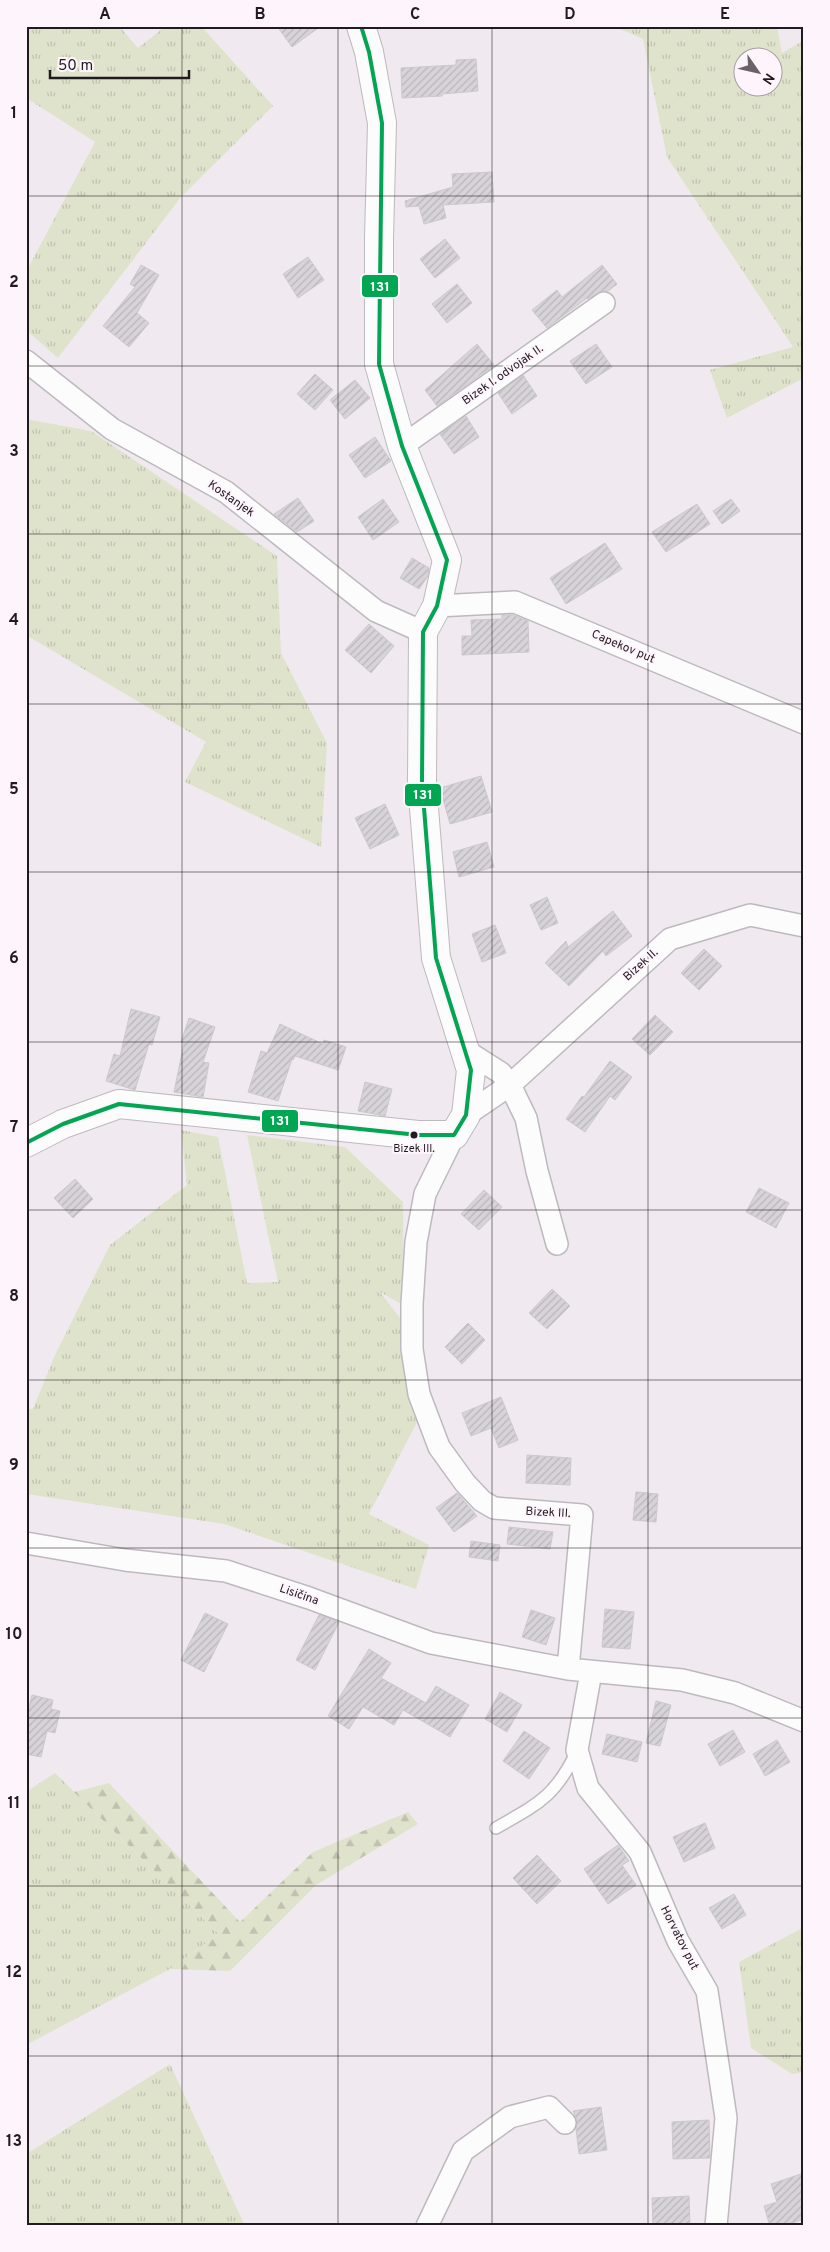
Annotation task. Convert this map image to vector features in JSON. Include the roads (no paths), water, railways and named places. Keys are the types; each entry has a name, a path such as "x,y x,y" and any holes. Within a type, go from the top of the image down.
{"street":[{"path":"26,1143 63,1124 119,1104 418,1135 460,1125 471,1070 436,958 422,783 423,632 437,606 447,560 402,446 379,364 379,238 382,123 369,52 361,26"},
{"name":"Bizek I. odvojak II.","path":"402,446 604,303"},
{"name":"Kostanjek","path":"29,370 112,429 226,492 376,611 423,632"},
{"name":"Capekov put","path":"437,606 515,602 804,723"},
{"name":"Bizek II.","path":"460,1125 510,1085 670,939 750,915 804,926"},
{"path":"465,1050 501,1073 510,1085 526,1118 537,1171 556,1244"},
{"name":"Bizek III.","path":"460,1125 425,1194 416,1242 412,1304 412,1349 419,1394 439,1447 482,1501 494,1508 582,1515 568,1669"},
{"name":"Lisičina","path":"26,1543 125,1560 226,1571 309,1598 432,1643 568,1669"},
{"path":"568,1669 682,1680 735,1693 804,1721"},
{"name":"Horvatov put","path":"591,1672 577,1750 588,1788 640,1852 678,1941 707,1991 726,2118 716,2226"},
{"path":"427,2226 463,2151 510,2117 548,2107 565,2123"}],"lane":[{"path":"496,1828 543,1801 565,1776 577,1750"}],"place":[{"name":"Bizek III.","path":"414,1135"}]}
